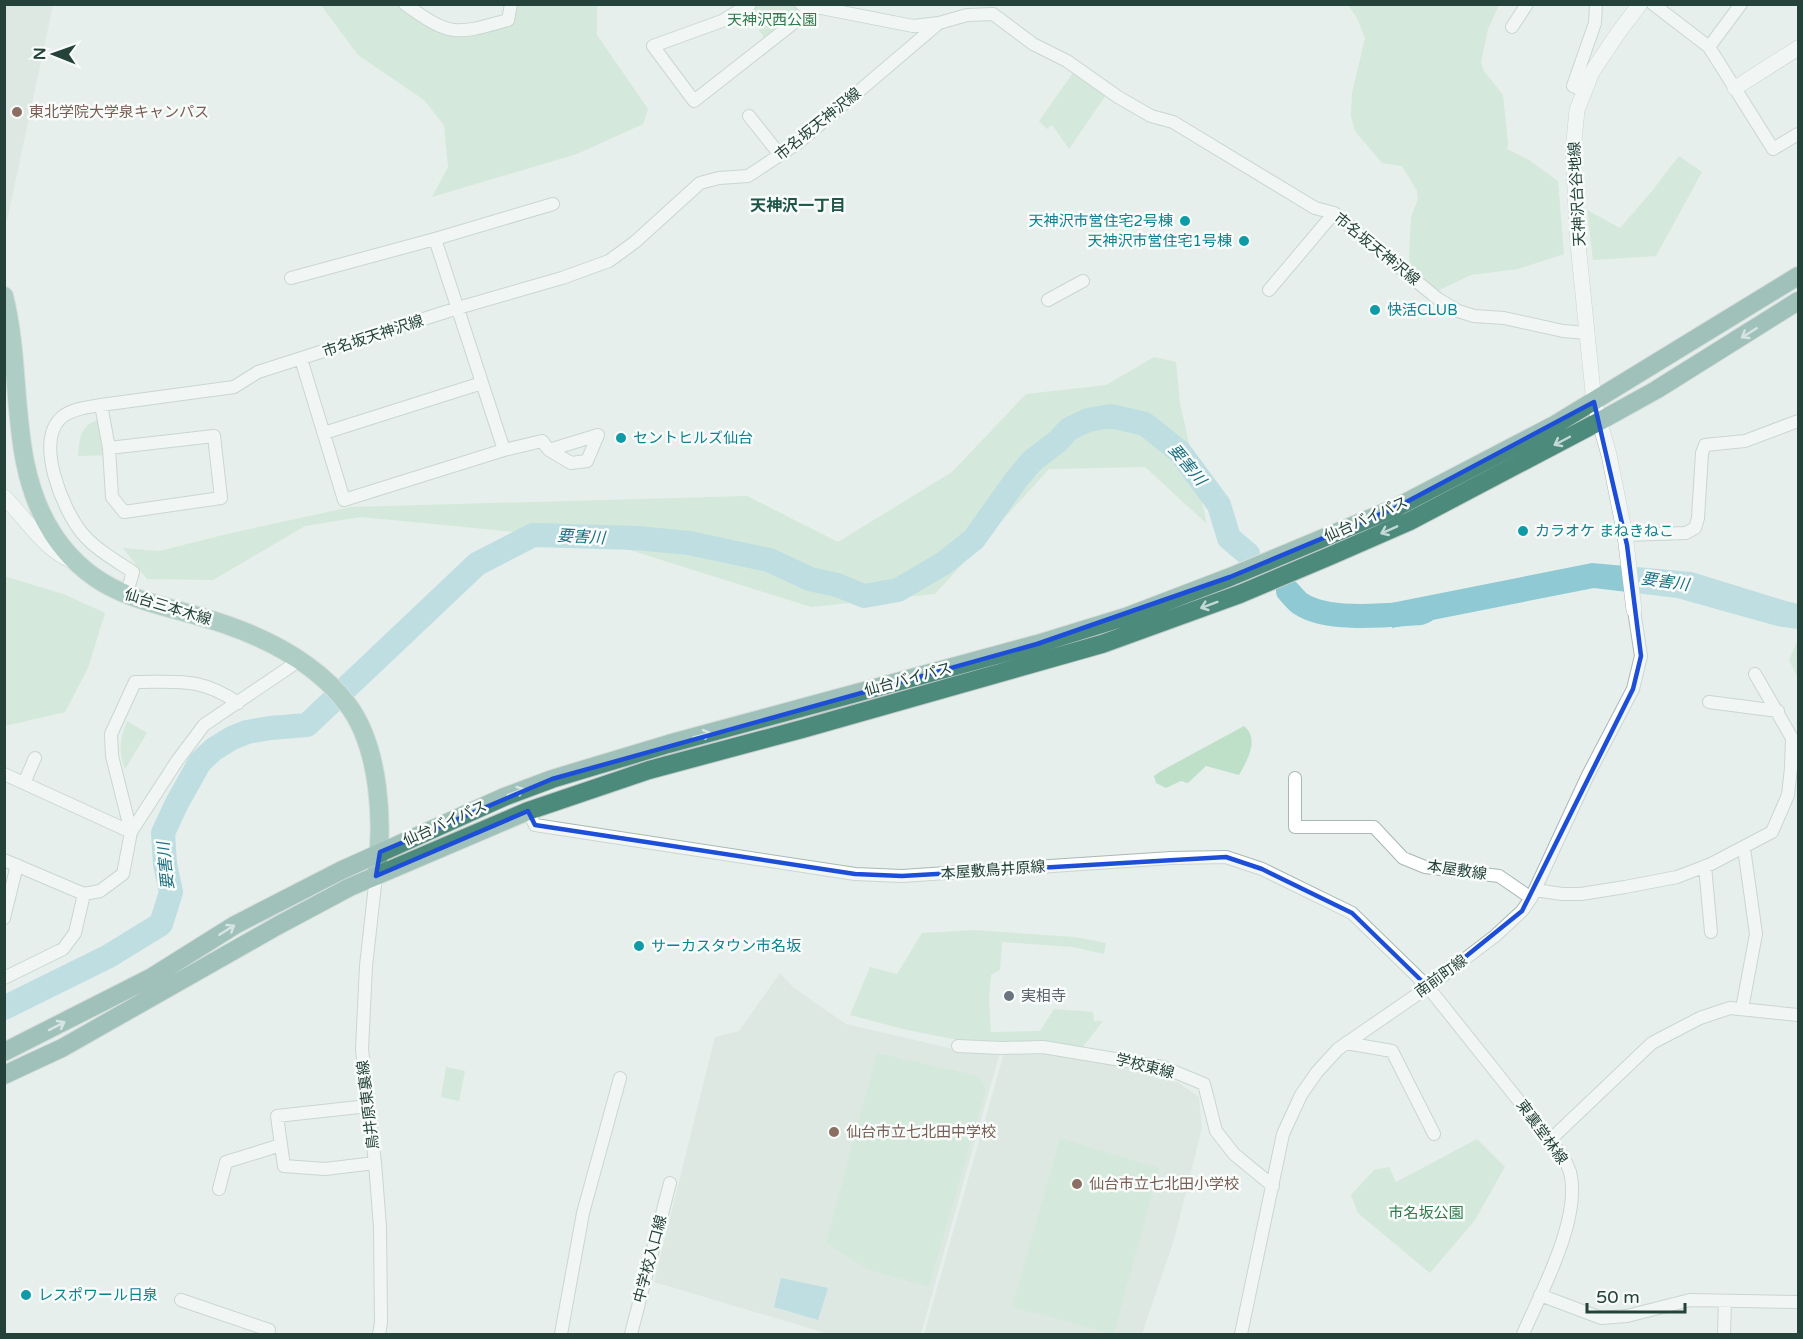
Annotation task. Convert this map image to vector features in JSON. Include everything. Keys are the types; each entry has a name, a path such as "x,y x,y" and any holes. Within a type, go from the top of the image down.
{"highway":[{"name":"仙台バイパス","path":"4,1052 152,977 235,925 380,852 504,797 552,779 668,744 1037,644 1128,616 1230,578 1395,508 1556,424 1798,276"},
{"name":"仙台バイパス","path":"4,1075 62,1047 277,926 376,876 528,811 649,770 1102,644 1232,597 1410,520 1656,390 1798,301"}],"main road":[{"name":"仙台三本木線","path":"4,296 11,335 17,407 30,486 54,535 76,562 101,583 126,596 257,636 300,660 324,678 348,705 357,720 373,765 380,852 376,876"}],"street":[{"path":"405,4 434,25 454,32 508,20 512,4"},
{"path":"750,4 722,21 653,46 694,102 814,7"},
{"path":"801,4 913,26 939,23"},
{"path":"1512,27 1527,4"},
{"path":"1584,91 1573,86 1595,23 1596,4"},
{"name":"天神沢台谷地線","path":"1634,610 1626,540 1609,455 1594,402 1578,244 1573,151 1577,110 1592,72 1640,4"},
{"path":"1653,4 1709,47 1773,149 1798,134"},
{"path":"1709,47 1741,4"},
{"name":"市名坂天神沢線","path":"126,596 133,572 96,546 82,533 71,518 59,494 52,465 51,442 54,428 62,417 80,409 101,405 234,387 258,372 458,308 562,278 609,261 635,242 700,183 718,178 748,176 798,143 939,23 967,15 993,14 1033,44 1066,61 1135,107 1151,116 1173,122 1315,208 1334,213 1438,299 1458,311 1474,316 1504,318 1563,331 1587,333"},
{"path":"1735,88 1798,48"},
{"path":"749,116 780,155"},
{"path":"291,278 552,204"},
{"path":"1269,290 1334,213"},
{"path":"435,239 504,450"},
{"path":"1048,300 1083,281"},
{"path":"301,359 344,500 504,450 542,441 549,450"},
{"path":"324,433 482,383"},
{"path":"101,405 109,448 112,497 124,512 220,498 214,436 109,448"},
{"path":"1626,540 1686,533 1695,528 1698,518 1702,453 1705,445 1745,441 1798,421"},
{"path":"8,501 19,506 38,506"},
{"path":"8,501 50,546 62,556 76,562"},
{"name":"南前町線","path":"1242,1335 1283,1134 1290,1115 1317,1072 1338,1049 1428,987 1495,936 1522,911 1533,894 1588,775 1633,689 1641,656 1634,610"},
{"path":"4,860 84,894 100,891 123,874 131,831 177,761 204,725 300,660"},
{"path":"1533,894 1592,892 1677,877 1744,848 1772,832 1788,795 1792,738 1755,674"},
{"path":"131,831 112,756 111,734 135,682 197,682 221,691 238,703"},
{"path":"1709,702 1778,711"},
{"path":"24,783 35,758"},
{"path":"4,774 131,831"},
{"name":"本屋敷線","path":"1296,778 1296,827 1374,827 1403,858 1425,867 1499,876 1533,894"},
{"name":"本屋敷鳥井原線","path":"528,811 535,825 855,874 902,876 1171,858 1226,857 1262,869 1352,913 1428,987"},
{"path":"1742,1009 1755,934 1744,848"},
{"path":"4,918 17,865"},
{"path":"1705,866 1711,932"},
{"name":"鳥井原東裏線","path":"376,876 362,1049 380,1227 381,1323 379,1335"},
{"path":"4,978 63,949 75,933 84,894"},
{"name":"東裏堂林線","path":"1428,987 1562,1155 1570,1173 1569,1220 1523,1335"},
{"path":"1550,1140 1652,1043 1700,1018 1730,1008 1798,1015"},
{"path":"1346,1043 1392,1051 1434,1134"},
{"name":"学校東線","path":"958,1046 1043,1047 1163,1067 1204,1084 1216,1131 1234,1154 1273,1186"},
{"path":"561,1335 583,1213 620,1078"},
{"path":"368,1106 277,1116 284,1166 325,1169 375,1163"},
{"path":"219,1189 226,1162 281,1145"},
{"name":"中学校入口線","path":"631,1335 670,1183"},
{"path":"1540,1295 1601,1318 1627,1316 1690,1300 1798,1302"},
{"path":"181,1300 269,1330 268,1335"},
{"path":"1724,1335 1725,1301"}],"highlighted area":[{"path":"1594,402 1627,545 1641,656 1633,689 1522,911 1428,987 1352,913 1262,869 1226,857 902,876 855,874 535,825 528,811 376,876 380,852 552,779 1037,644 1230,577 1395,508"}],"shaded area":[{"name":"東北学院大学泉キャンパス","path":"4,5 53,5 7,221 4,219"},
{"name":"仙台市立七北田中学校","path":"780,973 794,988 846,1024 958,1050 1000,1052 921,1334 825,1334 654,1282 715,1037 739,1031"},
{"name":"仙台市立七北田小学校","path":"1044,1052 1105,1062 1179,1083 1199,1097 1202,1128 1174,1240 1142,1334 924,1334 1004,1053"}],"green space":[{"name":"天神沢西公園","path":"750,4 802,4 814,7 768,44 745,8"},
{"path":"321,5 405,5 454,32 508,20 511,5 597,5 597,35 648,109 643,124 577,154 432,197 448,167 444,125 424,100 358,55"},
{"path":"1348,5 1499,5 1488,29 1481,62 1484,71 1503,95 1507,149 1529,160 1558,181 1564,254 1518,269 1471,275 1437,291 1412,270 1409,257 1411,217 1418,199 1417,191 1402,166 1382,163 1355,131 1351,116 1352,93 1365,38 1357,18"},
{"path":"1075,70 1108,92 1069,149 1052,125 1047,129 1039,121"},
{"path":"1679,156 1702,172 1656,256 1593,260 1587,210 1620,228"},
{"path":"1154,357 1176,362 1180,403 1207,524 1145,467 1049,469 935,594 811,607 598,540 361,517 305,526 213,580 147,579 123,548 159,551 351,507 747,496 838,542 952,472 1026,394 1106,385"},
{"path":"99,420 106,455 78,456 80,438 84,429 92,422"},
{"path":"4,576 63,594 105,613 88,668 65,712 5,726"},
{"path":"1798,640 1798,678 1789,660"},
{"path":"127,721 147,733 125,769 121,756 121,745"},
{"path":"1244,726 1249,731 1252,744 1239,775 1206,766 1188,783 1181,781 1166,788 1156,783 1154,776 1161,771"},
{"path":"974,930 1075,937 1106,943 1104,954 1073,947 1002,942 1000,970 991,975 989,999 991,1032 1040,1031 1054,1009 1093,1012 1094,1021 1103,1021 1082,1048 958,1040 850,1015 870,967 897,974 922,933"},
{"path":"877,1053 978,1076 986,1089 929,1287 866,1269 826,1242"},
{"path":"446,1067 465,1071 459,1101 441,1097"},
{"path":"1060,1138 1159,1168 1114,1334 1012,1307"},
{"name":"市名坂公園","path":"1477,1139 1505,1167 1475,1220 1430,1273 1358,1213 1351,1195 1374,1170 1389,1167 1396,1182"}],"water":[{"path":"1592,563 1692,572 1798,604 1798,629 1777,626 1677,598 1594,588 1392,628 1391,603"},
{"path":"781,1278 828,1288 818,1320 774,1307"}],"waterway":[{"name":"要害川","path":"4,1008 109,956 161,924 171,892 165,864 163,833 200,762 214,749 247,732 307,725 477,564 533,535 637,538 689,543 769,560 810,579 837,585 864,596 898,590 944,563 974,539 1032,461 1058,441 1069,429 1088,420 1111,416 1145,424 1180,452 1219,505 1229,538 1248,554"},
{"name":"要害川","path":"1288,591 1301,604 1327,613 1376,616 1425,611"}],"place":[{"name":"東北学院大学泉キャンパス","path":"17,112"},
{"name":"天神沢市営住宅2号棟","path":"1185,221"},
{"name":"天神沢市営住宅1号棟","path":"1244,241"},
{"name":"快活CLUB","path":"1375,310"},
{"name":"セントヒルズ仙台","path":"621,438"},
{"name":"カラオケ まねきねこ","path":"1523,531"},
{"name":"サーカスタウン市名坂","path":"639,946"},
{"name":"実相寺","path":"1009,996"},
{"name":"仙台市立七北田中学校","path":"834,1132"},
{"name":"仙台市立七北田小学校","path":"1077,1184"},
{"name":"レスポワール日泉","path":"26,1295"}],"district":[{"name":"天神沢一丁目","path":"798,206"}]}
